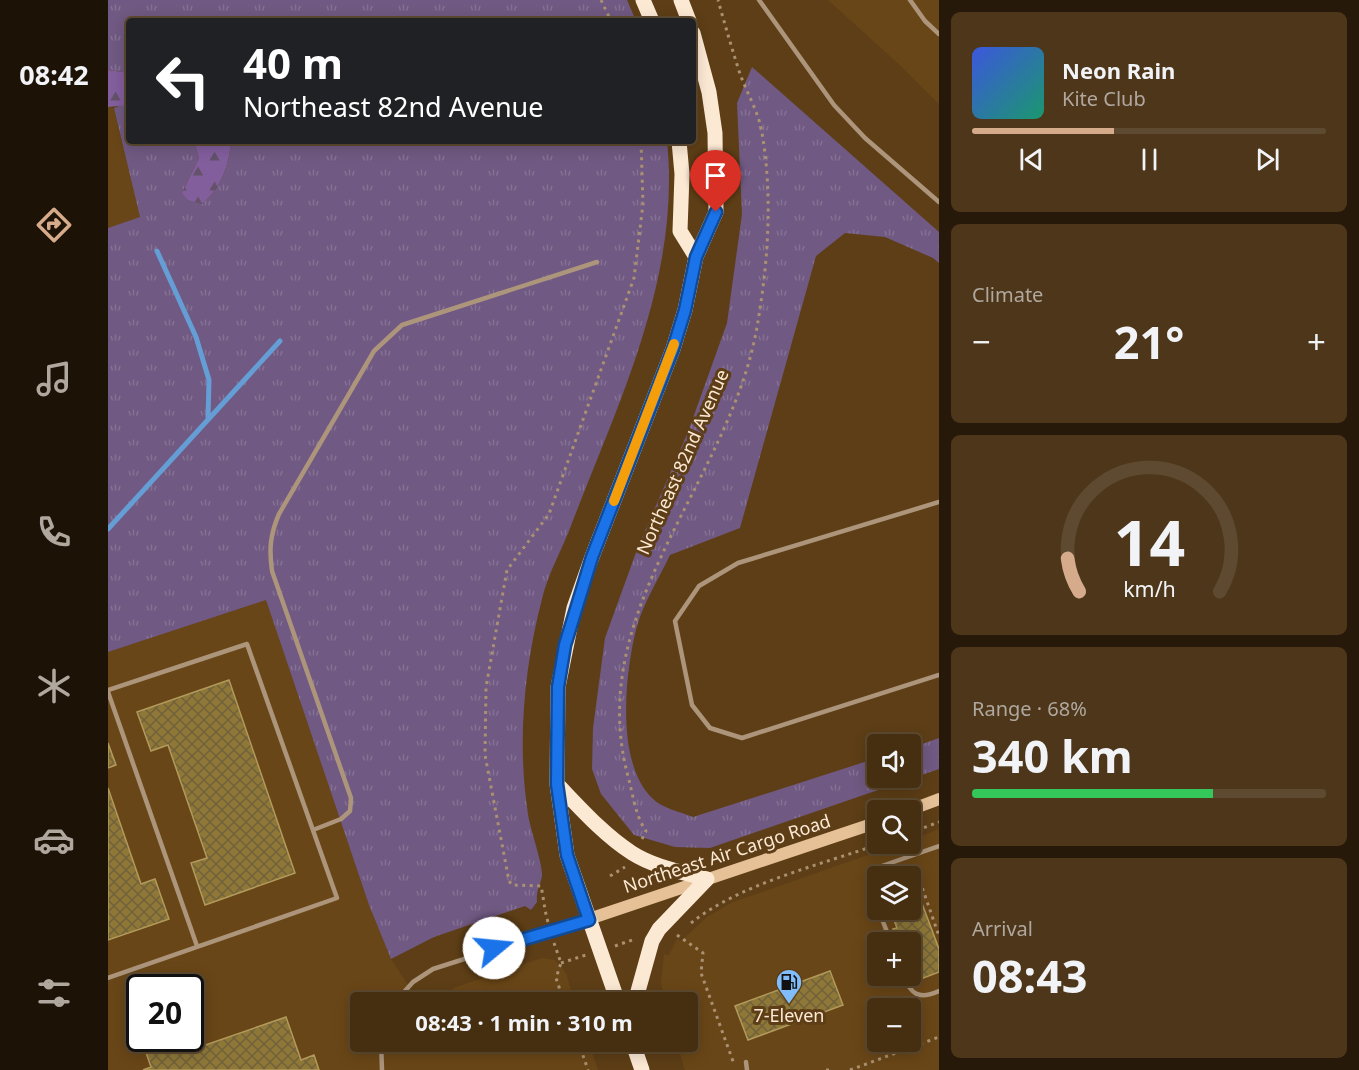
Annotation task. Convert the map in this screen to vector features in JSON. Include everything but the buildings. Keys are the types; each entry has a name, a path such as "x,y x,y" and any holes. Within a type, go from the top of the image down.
{"main road":[{"path":"643,0 651,18"},
{"path":"681,0 688,18"},
{"path":"614,992 567,855 557,784 558,687 574,608 673,349 685,310 696,257 716,212 717,172 709,92 696,44"},
{"path":"680,144 682,174 680,231 696,257"},
{"path":"557,784 607,834 633,854 657,865 707,879 659,929 652,941 638,992"},
{"path":"636,1052 642,1070"}],"street":[{"path":"921,806 939,800"},
{"name":"Northeast Air Cargo Road","path":"589,920 867,826"}],"lane":[{"path":"759,0 834,105 865,138 939,202"},
{"path":"910,0 925,21 939,34"},
{"path":"313,830 341,819 350,811 351,798 273,571 269,552 271,534 279,514 374,351 402,325 597,262"},
{"path":"939,502 738,563 699,586 675,621 692,705 710,728 742,738 939,675"},
{"path":"108,978 337,898 247,644 108,691 197,946"},
{"path":"882,866 939,846"},
{"path":"404,992 413,982 433,969 589,920"},
{"path":"907,986 917,996 927,997 939,991"},
{"path":"381,1052 382,1070"},
{"path":"746,1062 747,1070"}],"path":[{"path":"601,0 610,18"},
{"name":"Northeast 82nd Avenue","path":"642,839 646,831 641,825 622,756 620,734 621,675 627,646 634,619 655,569 719,438 748,366 764,281 768,222 762,133 718,0"},
{"path":"544,908 541,905 545,897 538,884 512,885 509,881 485,755 486,687 507,570 549,514 634,278 643,204 641,144"},
{"path":"921,828 939,822"},
{"path":"689,924 715,906 751,889 867,848"},
{"path":"911,855 939,936"},
{"name":"Northeast Air Cargo Road","path":"610,876 626,866"},
{"path":"673,941 683,930"},
{"path":"677,935 703,953 701,973 736,1070"},
{"path":"557,952 561,964"},
{"path":"561,992 556,974 561,964 567,961"},
{"path":"850,1070 939,1037"},
{"path":"582,1052 588,1070"},
{"path":"826,1070 832,1070"}],"shaded area":[{"path":"828,0 939,0 939,104 903,68"},
{"path":"108,107 114,108 140,217 108,228"},
{"path":"266,600 369,905 391,959 412,992 350,992 350,1052 592,1052 598,1070 108,1070 108,652"},
{"path":"939,829 939,1070 685,1070 679,1052 698,1052 698,992 663,992 661,984 664,954 669,955 677,939 681,941 707,917 733,902 870,854 921,854 921,836"},
{"path":"542,958 555,960 566,973 572,992 448,992 456,987"}],"green space":[{"path":"108,0 627,0 635,18 126,18 126,73 108,70"},
{"path":"752,67 939,232 939,263 933,258 885,237 845,233 816,256 740,528 670,555 640,617 629,667 626,715 632,762 640,782 652,798 666,807 693,817 867,761 867,788 884,788 710,848 675,847 634,835 601,794 592,769 593,728 605,638 638,547 688,432 727,323 742,214 737,103"},
{"path":"108,70 126,73 126,105 108,107"},
{"path":"126,105 126,144 195,144 199,158 182,193 202,204 209,198 223,176 230,144 667,144 669,191 665,240 655,289 642,337 609,431 548,580 531,652 524,706 523,760 528,814 541,863 542,876 537,902 531,910 525,906 434,937 391,959 369,905 266,600 108,652 108,228 140,217 114,108"},
{"path":"195,144 230,144 223,176 209,198 202,204 188,200 182,193 199,158"},
{"path":"939,738 939,769 921,775 921,744"}],"waterway":[{"path":"157,251 196,337 209,380 208,419"},
{"path":"108,529 280,341"}],"slow traffic":[{"path":"614,501 674,344"}],"place":[{"name":"7-Eleven","path":"789,1005"}],"route":[{"path":"494,948 589,920 567,855 557,784 558,687 565,645 574,608 592,557 673,349 685,310 696,257 716,212"}]}
